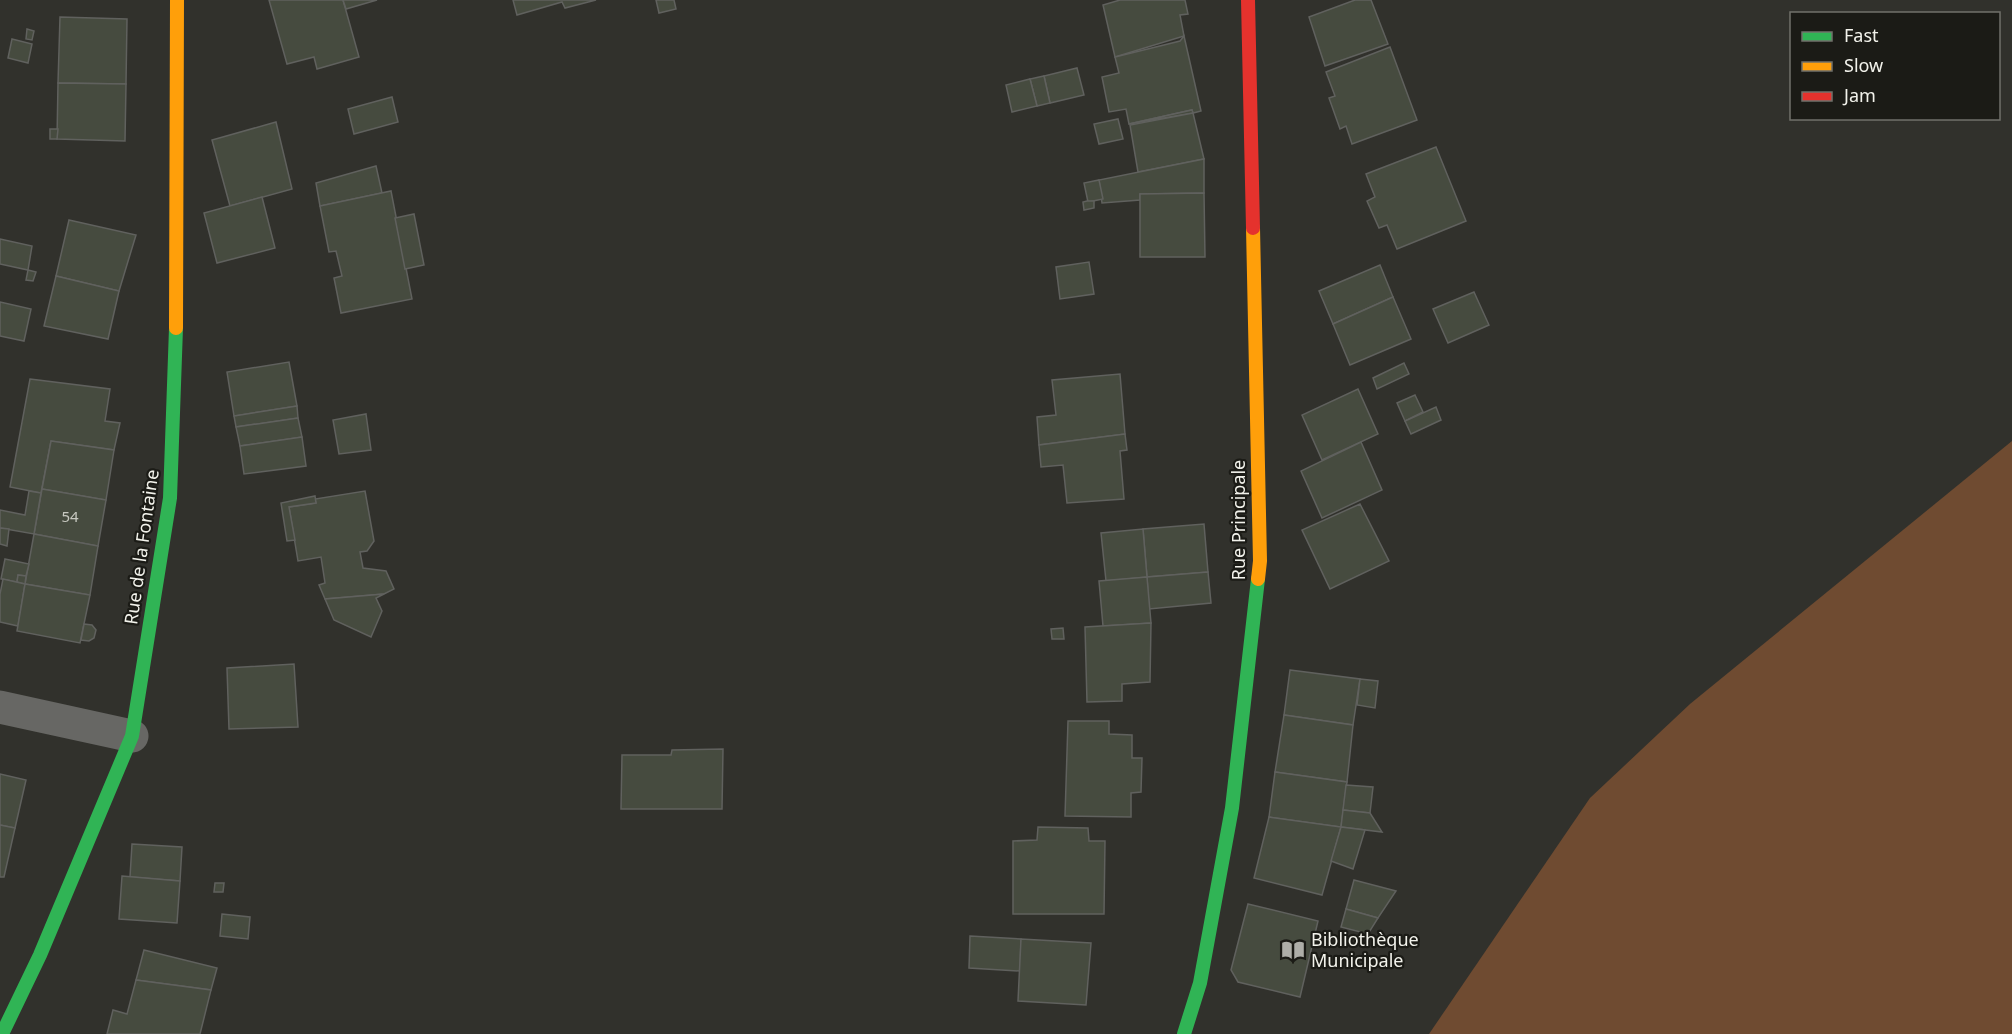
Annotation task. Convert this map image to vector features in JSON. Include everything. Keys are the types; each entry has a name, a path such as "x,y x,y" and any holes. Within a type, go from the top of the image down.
{"street":[{"name":"Rue de la Fontaine","path":"2,1034 40,956 132,736 170,498 176,331 177,0"},
{"name":"Rue Principale","path":"1184,1034 1200,983 1232,808 1260,561 1248,0"},
{"path":"0,707 132,736"}],"shaded area":[{"path":"2012,441 2012,1034 1429,1034 1590,798 1690,704"}],"building":[{"path":"269,0 343,0 359,57 317,69 314,57 287,64"},
{"path":"343,0 377,0 346,9"},
{"path":"513,0 596,0 565,8 562,2 517,15"},
{"path":"656,0 674,0 676,9 659,13"},
{"path":"1120,0 1185,0 1188,14 1180,15 1184,36 1115,57 1103,5"},
{"path":"1355,0 1371,0 1388,44 1325,66 1309,17"},
{"path":"60,17 127,19 126,84 58,83"},
{"path":"27,29 34,31 32,40 26,39"},
{"path":"1184,36 1201,111 1193,113 1192,110 1129,124 1126,109 1109,112 1102,77 1119,73 1115,57 1180,41"},
{"path":"12,39 32,44 28,63 8,58"},
{"path":"1390,47 1417,120 1352,144 1346,126 1340,129 1329,98 1335,96 1326,72"},
{"path":"1077,68 1084,95 1050,103 1044,76"},
{"path":"1044,76 1050,103 1037,106 1030,79"},
{"path":"1030,79 1037,106 1012,112 1006,85"},
{"path":"58,83 126,84 125,141 57,139"},
{"path":"392,97 398,122 354,134 348,109"},
{"path":"1192,110 1193,113 1129,124"},
{"path":"1193,113 1204,159 1138,172 1130,125"},
{"path":"1118,119 1123,139 1099,144 1094,124"},
{"path":"276,122 292,189 230,206 212,140"},
{"path":"50,129 58,129 57,139 50,139"},
{"path":"1436,147 1466,221 1397,249 1387,225 1379,228 1367,201 1375,197 1366,174"},
{"path":"1204,159 1204,193 1140,194 1140,200 1102,203 1099,180"},
{"path":"376,166 382,193 320,206 316,183"},
{"path":"1099,180 1103,199 1088,202 1084,183"},
{"path":"391,191 412,299 341,313 334,278 342,276 336,251 329,252 320,206"},
{"path":"1204,193 1205,257 1140,257 1140,194"},
{"path":"262,197 275,248 217,263 204,213"},
{"path":"1094,201 1094,208 1084,210 1083,202"},
{"path":"414,214 424,265 405,269 395,218"},
{"path":"69,220 136,235 119,291 56,276"},
{"path":"0,239 32,246 28,270 0,264"},
{"path":"1089,262 1094,294 1060,299 1056,267"},
{"path":"1380,265 1393,297 1333,324 1319,291"},
{"path":"28,270 36,272 33,281 26,280"},
{"path":"56,276 119,291 108,339 44,326"},
{"path":"1474,292 1489,325 1448,343 1433,309"},
{"path":"1393,297 1411,339 1350,365 1333,324"},
{"path":"0,302 31,309 24,341 0,336"},
{"path":"289,362 297,406 234,416 227,372"},
{"path":"1404,363 1409,374 1377,389 1373,378"},
{"path":"1120,374 1125,434 1039,445 1037,417 1056,415 1052,380"},
{"path":"30,379 110,389 105,421 120,423 114,450 51,441 41,493 10,487"},
{"path":"1358,389 1378,434 1322,460 1302,415"},
{"path":"1415,395 1423,412 1405,421 1397,403"},
{"path":"297,406 298,418 236,427 234,416"},
{"path":"1436,407 1441,420 1411,434 1405,421"},
{"path":"366,414 371,450 339,454 333,420"},
{"path":"298,418 302,437 240,446 236,427"},
{"path":"1125,434 1127,450 1120,451 1124,499 1067,503 1063,465 1041,467 1039,445"},
{"path":"302,437 306,466 244,474 240,446"},
{"path":"51,441 114,450 106,500 42,489"},
{"path":"1361,442 1382,490 1322,518 1301,471"},
{"path":"42,489 106,500 98,546 34,534"},
{"path":"29,491 41,493 34,534 0,528 0,510 25,515"},
{"path":"365,491 374,541 367,551 360,552 363,568 386,571 394,589 384,594 325,599 319,585 325,583 321,557 298,561 289,507 316,503 315,499"},
{"path":"315,496 316,503 289,507 295,540 287,541 281,503"},
{"path":"1360,504 1389,561 1330,589 1302,530"},
{"path":"1204,524 1208,572 1147,577 1143,529"},
{"path":"0,528 9,529 7,546 0,544"},
{"path":"1143,529 1147,577 1106,581 1101,533"},
{"path":"34,534 98,546 90,595 25,584"},
{"path":"5,559 29,564 26,576 18,575 17,582 1,579"},
{"path":"1208,572 1211,603 1149,609 1147,577"},
{"path":"18,575 26,576 25,584 17,582"},
{"path":"1147,577 1151,623 1103,626 1099,581"},
{"path":"3,579 25,584 18,626 0,622 0,594"},
{"path":"25,584 90,595 80,643 17,631"},
{"path":"384,594 376,598 382,611 371,637 334,620 325,599"},
{"path":"1151,623 1150,682 1122,684 1122,701 1087,702 1085,627"},
{"path":"84,624 92,625 96,630 94,638 89,641 81,640"},
{"path":"1063,628 1064,639 1052,639 1051,629"},
{"path":"294,664 298,727 229,729 227,668"},
{"path":"1290,670 1360,679 1353,725 1284,715"},
{"path":"1360,679 1378,681 1375,708 1357,705"},
{"path":"1284,715 1353,725 1347,782 1275,772"},
{"path":"1068,721 1109,721 1109,734 1132,735 1132,758 1142,758 1141,792 1131,793 1131,817 1065,816"},
{"path":"723,749 722,809 621,809 622,755 671,755 672,750"},
{"path":"1275,772 1347,782 1341,827 1269,817"},
{"path":"0,774 26,780 15,828 0,825"},
{"path":"1346,785 1373,787 1370,813 1343,810"},
{"path":"1343,810 1370,813 1382,832 1341,827"},
{"path":"1269,817 1341,827 1322,895 1254,878"},
{"path":"0,825 15,828 4,877 0,877"},
{"path":"1038,827 1088,828 1089,841 1105,841 1104,914 1013,914 1013,841 1037,840"},
{"path":"1341,827 1365,830 1353,869 1331,861"},
{"path":"132,844 182,847 180,881 130,877"},
{"path":"122,876 180,881 177,923 119,919"},
{"path":"1354,880 1396,891 1378,918 1346,909"},
{"path":"215,883 224,883 223,892 214,892"},
{"path":"1248,904 1318,921 1300,997 1238,982 1231,970"},
{"path":"1346,909 1378,918 1368,934 1341,927"},
{"path":"222,914 250,917 248,939 220,936"},
{"path":"970,936 1021,939 1020,971 969,968"},
{"path":"1021,939 1091,943 1086,1005 1018,1001"},
{"path":"144,950 217,968 211,990 136,980"},
{"path":"136,980 211,990 200,1034 107,1034 113,1010 127,1014"}],"traffic: fast":[{"path":"2,1034 40,955 132,736 170,498 176,328"},
{"path":"1184,1034 1200,983 1232,808 1258,579"}],"traffic: slow":[{"path":"176,328 177,0"},
{"path":"1253,228 1260,561 1258,579"}],"traffic: jam":[{"path":"1248,0 1253,228"}],"place":[{"name":"Bibliothèque Municipale","path":"1293,950"}]}
